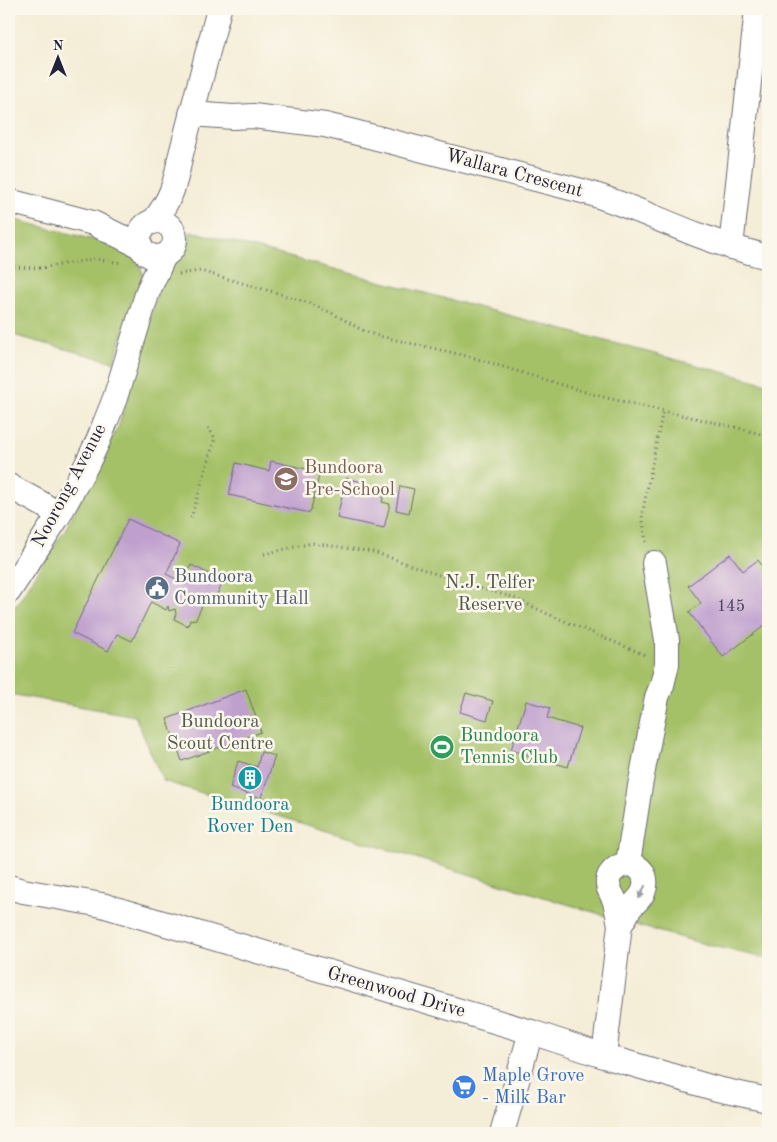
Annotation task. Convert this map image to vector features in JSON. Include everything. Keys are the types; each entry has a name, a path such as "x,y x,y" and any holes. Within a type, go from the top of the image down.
{"street":[{"name":"Noorong Avenue","path":"9,591 59,515 86,466 115,398 162,211 175,183 219,9"},
{"path":"731,247 757,9"},
{"name":"Wallara Crescent","path":"193,107 233,118 253,116 333,127 582,190 731,247 768,257"},
{"path":"9,202 93,223 152,251"},
{"path":"9,486 59,515"},
{"path":"604,1056 620,925 630,909 643,895 646,880 640,869 628,863 640,786 656,706 667,664 667,640 654,563"},
{"name":"Greenwood Drive","path":"13,889 102,906 531,1032 604,1056 717,1089 768,1100"},
{"path":"502,1133 531,1032"}],"path":[{"path":"9,267 41,268 70,262 95,260 115,262 152,251 174,275 200,272 219,276 312,304 360,329 375,334 471,357 565,386 768,436"},
{"path":"654,563 648,557 642,515 662,410"},
{"path":"191,518 216,438 207,426"},
{"path":"264,554 312,543 374,552 462,584 512,597 600,637 667,664"}],"green space":[{"path":"9,218 125,248 137,259 143,274 114,362 9,334"},
{"name":"N.J. Telfer Reserve","path":"191,231 768,384 768,959 642,927 163,781 135,716 9,694 9,615 66,528 119,425 165,266 184,257"}],"building":[{"path":"271,461 320,472 310,513 229,495 236,463 269,471"},
{"path":"346,478 362,482 361,490 384,495 382,502 390,504 384,528 337,518"},
{"path":"400,486 414,489 409,513 396,510"},
{"name":"Bundoora Community Hall","path":"128,519 180,544 166,574 182,582 191,565 224,581 217,594 205,599 196,619 190,620 188,626 174,619 175,609 169,611 168,606 166,610 151,602 132,641 117,634 108,651 72,633"},
{"path":"730,554 743,571 758,560 768,574 768,623 723,657 689,612 701,603 688,586"},
{"path":"246,689 261,732 182,761 167,719"},
{"path":"466,693 493,701 487,720 460,712"},
{"path":"526,701 550,708 547,718 580,728 568,767 511,750"},
{"name":"Bundoora Rover Den","path":"261,752 275,756 261,798 230,788 238,761 257,767"}],"place":[{"name":"Bundoora Pre-School","path":"286,479"},
{"name":"Bundoora Community Hall","path":"157,588"},
{"name":"Bundoora Tennis Club","path":"442,747"},
{"name":"Bundoora Rover Den","path":"250,778"},
{"name":"Maple Grove - Milk Bar","path":"464,1087"}],"park label":[{"name":"Bundoora Scout Centre","path":"220,733"}]}
